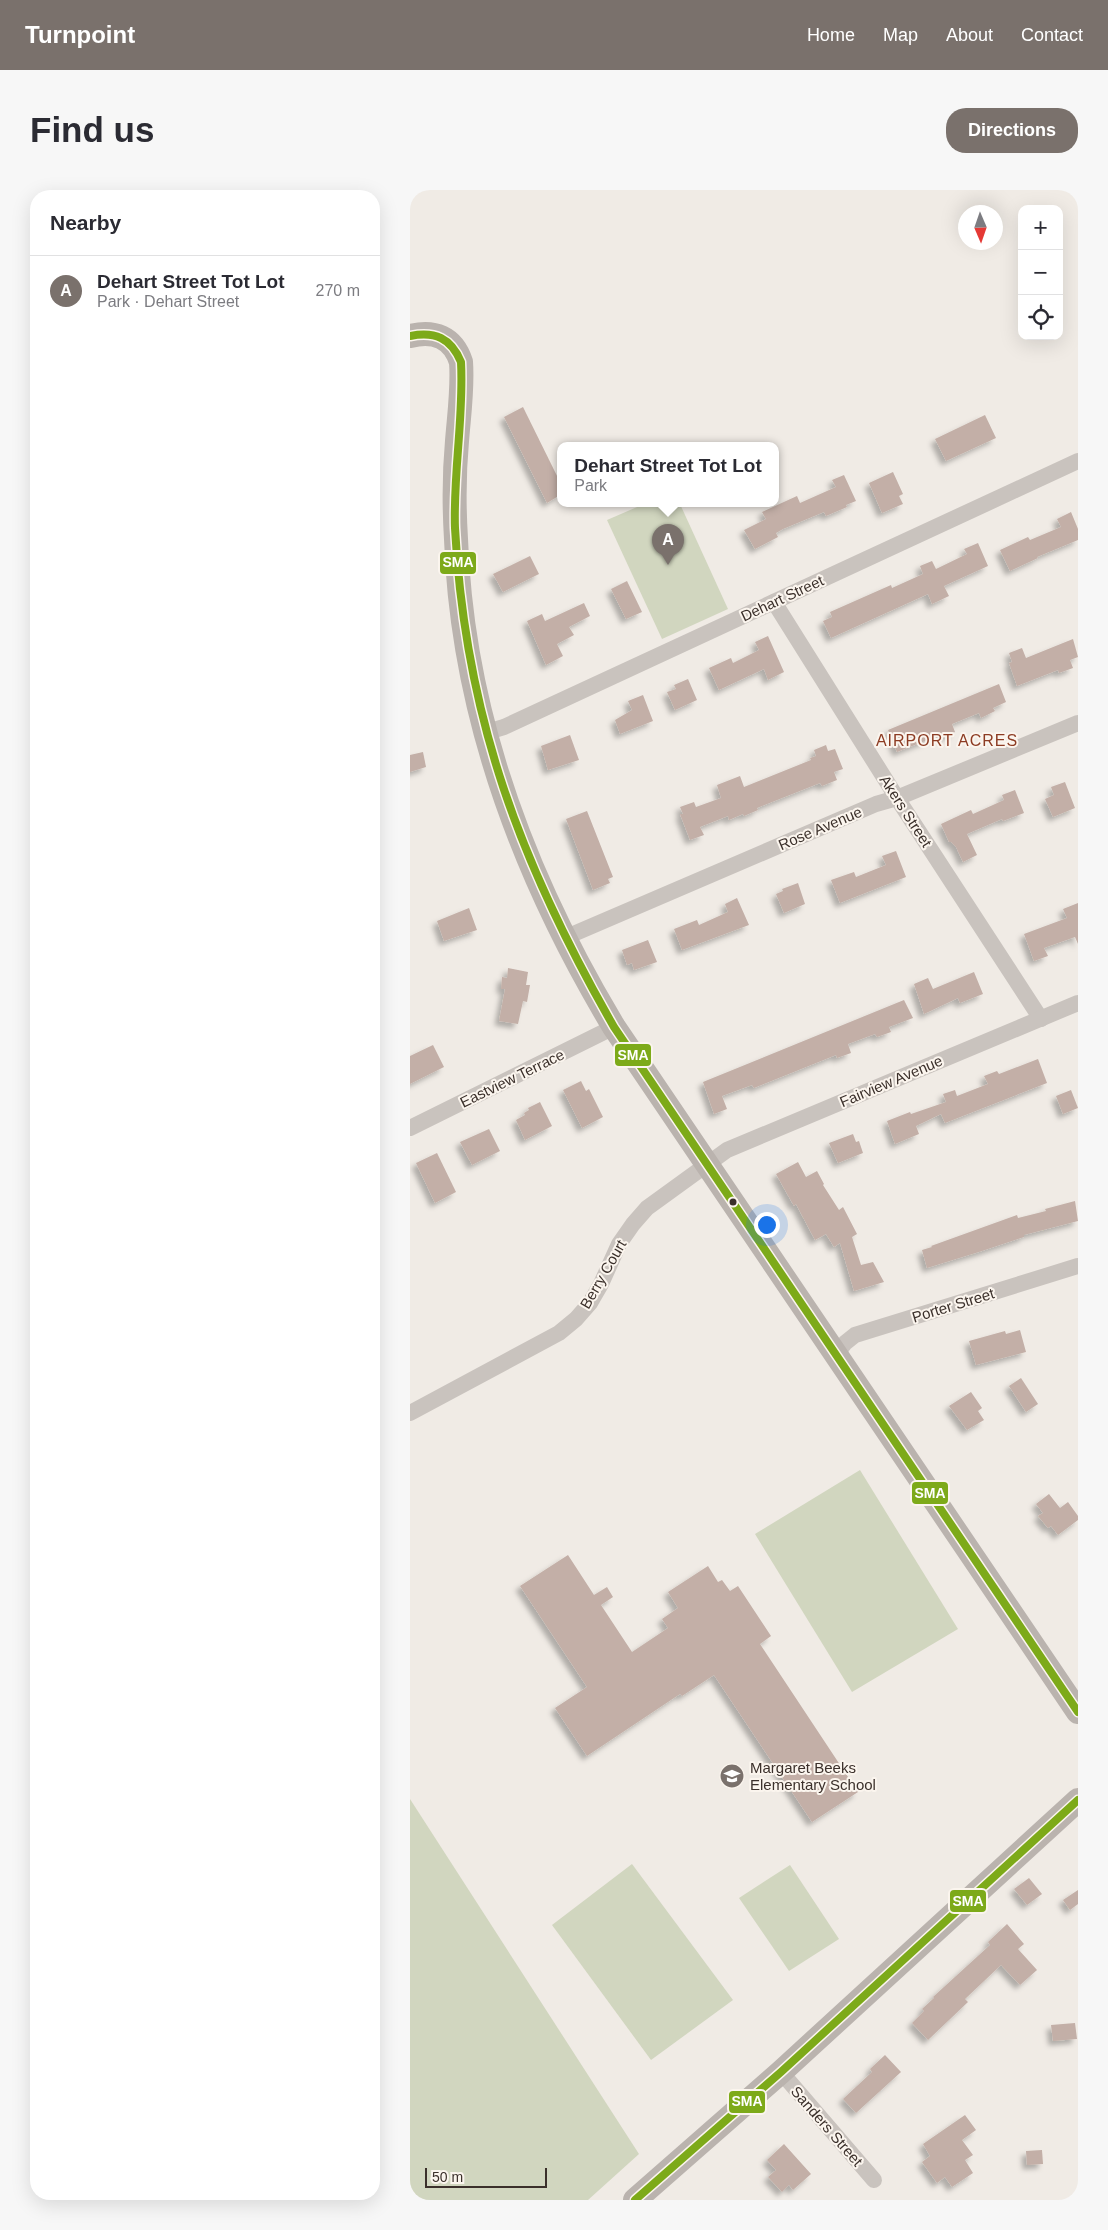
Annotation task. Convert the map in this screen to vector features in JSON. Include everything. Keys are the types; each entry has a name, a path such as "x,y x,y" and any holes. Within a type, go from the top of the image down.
{"street":[{"path":"410,336 426,333 440,335 453,345 461,362 455,474 458,578 469,668 484,733 510,810 564,938 614,1027 1078,1712"},
{"name":"Dehart Street","path":"484,733 504,726 1078,461"},
{"name":"Akers Street","path":"774,602 897,798 1041,1018"},
{"name":"Rose Avenue","path":"564,938 876,804 897,798 1078,722"},
{"name":"Fairview Avenue","path":"707,1164 727,1150 1078,1003"},
{"name":"Eastview Terrace","path":"410,1128 614,1027"},
{"name":"Berry Court","path":"410,1413 558,1333 576,1319 590,1303 602,1284 619,1244 633,1224 647,1208 707,1164"},
{"name":"Porter Street","path":"836,1355 845,1343 855,1335 1078,1266"},
{"path":"635,2200 781,2072 1078,1800"},
{"name":"Sanders Street","path":"781,2072 874,2180"}],"green space":[{"path":"637,507 681,507 728,609 662,639 607,520"},
{"path":"860,1470 958,1629 852,1692 755,1534"},
{"path":"410,1799 639,2154 588,2200 410,2200"},
{"path":"632,1864 733,2000 651,2060 552,1925"},
{"path":"790,1865 839,1939 789,1971 739,1898"}],"building":[{"path":"523,407 557,476 557,497 547,503 504,417"},
{"path":"985,415 996,438 946,461 935,439"},
{"path":"893,472 903,494 899,496 903,504 882,513 869,483"},
{"path":"844,475 856,501 826,516 824,512 783,529 776,533 778,537 755,549 744,530 766,519 762,512 773,507 779,507 779,504 797,496 800,503 836,487 832,480"},
{"path":"1071,512 1078,529 1078,540 1037,557 1010,571 1000,550 1028,537 1030,540 1061,527 1057,519"},
{"path":"978,543 988,566 944,586 949,596 932,604 928,594 831,638 823,621 832,617 830,612 891,585 892,588 923,574 920,566 932,561 936,569 967,554 964,549"},
{"path":"530,556 539,574 503,592 493,574"},
{"path":"627,581 642,612 626,619 611,589"},
{"path":"584,603 590,616 569,627 574,635 557,644 563,656 546,665 527,621 542,614 545,621"},
{"path":"768,636 784,672 768,680 764,669 719,690 709,668 731,658 733,663 759,650 755,642"},
{"path":"1073,639 1078,657 1070,660 1073,668 1059,673 1058,670 1017,686 1009,663 1012,662 1009,653 1022,648 1026,658"},
{"path":"688,679 697,700 675,710 667,692 676,689 674,685"},
{"path":"999,684 1006,702 993,708 995,711 981,718 979,713 952,724 955,732 942,738 940,735 897,752 888,730"},
{"path":"643,695 653,721 620,734 615,720 632,710 628,701"},
{"path":"570,735 579,760 548,770 541,746"},
{"path":"826,745 828,751 835,749 843,769 834,772 837,780 822,786 820,783 757,808 758,810 744,816 743,814 729,820 728,816 700,827 704,835 690,840 680,814 683,814 680,807 694,802 696,807 721,798 717,785 740,776 744,787 811,760 810,758 816,756 814,750"},
{"path":"423,752 426,767 410,772 410,755"},
{"path":"1065,782 1075,808 1053,817 1045,799 1054,795 1051,787"},
{"path":"1015,790 1024,813 1003,821 1002,819 967,834 977,855 963,862 956,847 949,842 941,824 971,810 973,814 1004,800 1002,795"},
{"path":"587,811 613,877 608,879 610,883 593,890 566,819"},
{"path":"896,851 906,877 840,903 831,880 854,872 856,877 886,865 882,856"},
{"path":"798,883 805,904 784,913 776,894 783,891 782,889"},
{"path":"737,898 749,925 682,950 674,929 697,920 699,925 728,912 725,904"},
{"path":"1078,903 1078,944 1075,937 1044,948 1048,956 1034,961 1024,934 1067,918 1063,909"},
{"path":"469,908 477,930 444,941 437,921"},
{"path":"648,940 657,962 634,970 632,963 627,965 622,950"},
{"path":"508,968 528,972 526,985 530,985 527,1002 523,1001 518,1024 499,1021 505,989 501,989 502,977 507,978"},
{"path":"974,972 983,994 960,1003 958,998 924,1014 914,984 928,978 933,989"},
{"path":"904,1000 913,1018 889,1027 891,1032 877,1037 875,1034 848,1044 851,1053 837,1058 836,1055 754,1088 752,1085 722,1096 727,1109 714,1114 703,1082"},
{"path":"433,1045 444,1067 410,1084 410,1056"},
{"path":"1038,1059 1047,1083 945,1123 941,1114 916,1126 919,1134 895,1144 887,1121 910,1112 911,1114 946,1102 943,1094 955,1090 957,1096 988,1084 984,1076 997,1071 999,1074"},
{"path":"581,1081 586,1091 589,1089 603,1117 582,1128 563,1090"},
{"path":"1071,1090 1078,1108 1063,1114 1056,1096"},
{"path":"540,1102 552,1126 525,1140 516,1120 525,1115 524,1113 529,1110 528,1108"},
{"path":"489,1129 500,1151 472,1165 460,1142"},
{"path":"853,1134 856,1142 859,1141 863,1153 838,1163 829,1143"},
{"path":"437,1153 456,1192 435,1203 416,1163"},
{"path":"798,1162 806,1177 817,1171 823,1185 839,1210 843,1207 857,1234 852,1237 861,1265 873,1262 884,1282 854,1291 840,1243 834,1247 826,1234 815,1240 796,1204 794,1206 776,1174"},
{"path":"1075,1201 1078,1221 1024,1235 1024,1237 927,1268 922,1250 1017,1215 1018,1218"},
{"path":"1020,1330 1026,1352 976,1365 969,1341 1005,1331 1006,1334"},
{"path":"1021,1378 1038,1404 1026,1412 1009,1386"},
{"path":"971,1392 982,1408 978,1411 984,1420 967,1430 949,1406"},
{"path":"1049,1494 1060,1508 1068,1502 1078,1516 1078,1520 1058,1535 1051,1526 1048,1528 1038,1516 1043,1513 1036,1504"},
{"path":"568,1555 594,1595 607,1587 613,1597 601,1605 632,1652 668,1628 662,1619 678,1608 668,1592 708,1566 718,1582 722,1580 730,1591 738,1586 771,1636 760,1644 858,1792 812,1822 714,1675 682,1696 680,1694 587,1756 555,1708 587,1687 520,1586"},
{"path":"1029,1878 1042,1894 1027,1905 1014,1889"},
{"path":"1078,1890 1078,1904 1070,1910 1063,1900"},
{"path":"1007,1924 1024,1944 1018,1949 1037,1970 1020,1985 1001,1965 965,1999 968,2002 928,2040 912,2023 924,2011 922,2009 933,1997 990,1945 988,1942"},
{"path":"1075,2023 1077,2039 1053,2041 1051,2025"},
{"path":"885,2055 901,2072 856,2113 843,2099 872,2072 870,2069"},
{"path":"965,2115 976,2130 962,2140 973,2155 965,2160 973,2173 952,2187 945,2177 937,2183 922,2162 930,2156 923,2144"},
{"path":"784,2144 811,2174 793,2190 789,2185 782,2192 768,2177 776,2170 767,2160"},
{"path":"1042,2150 1043,2164 1027,2165 1026,2151"}],"transit line":[{"name":"SMA","path":"410,336 427,335 441,338 452,347 461,362 462,383 455,528 461,597 471,663 485,726 503,788 525,848 551,907 614,1027 1078,1712"},
{"name":"SMA","path":"635,2200 781,2072 1078,1800"}],"place":[{"name":"Dehart Street Tot Lot","path":"668,565"},
{"name":"Margaret Beeks Elementary School","path":"732,1776"}],"district":[{"name":"AIRPORT ACRES","path":"947,740"}]}
